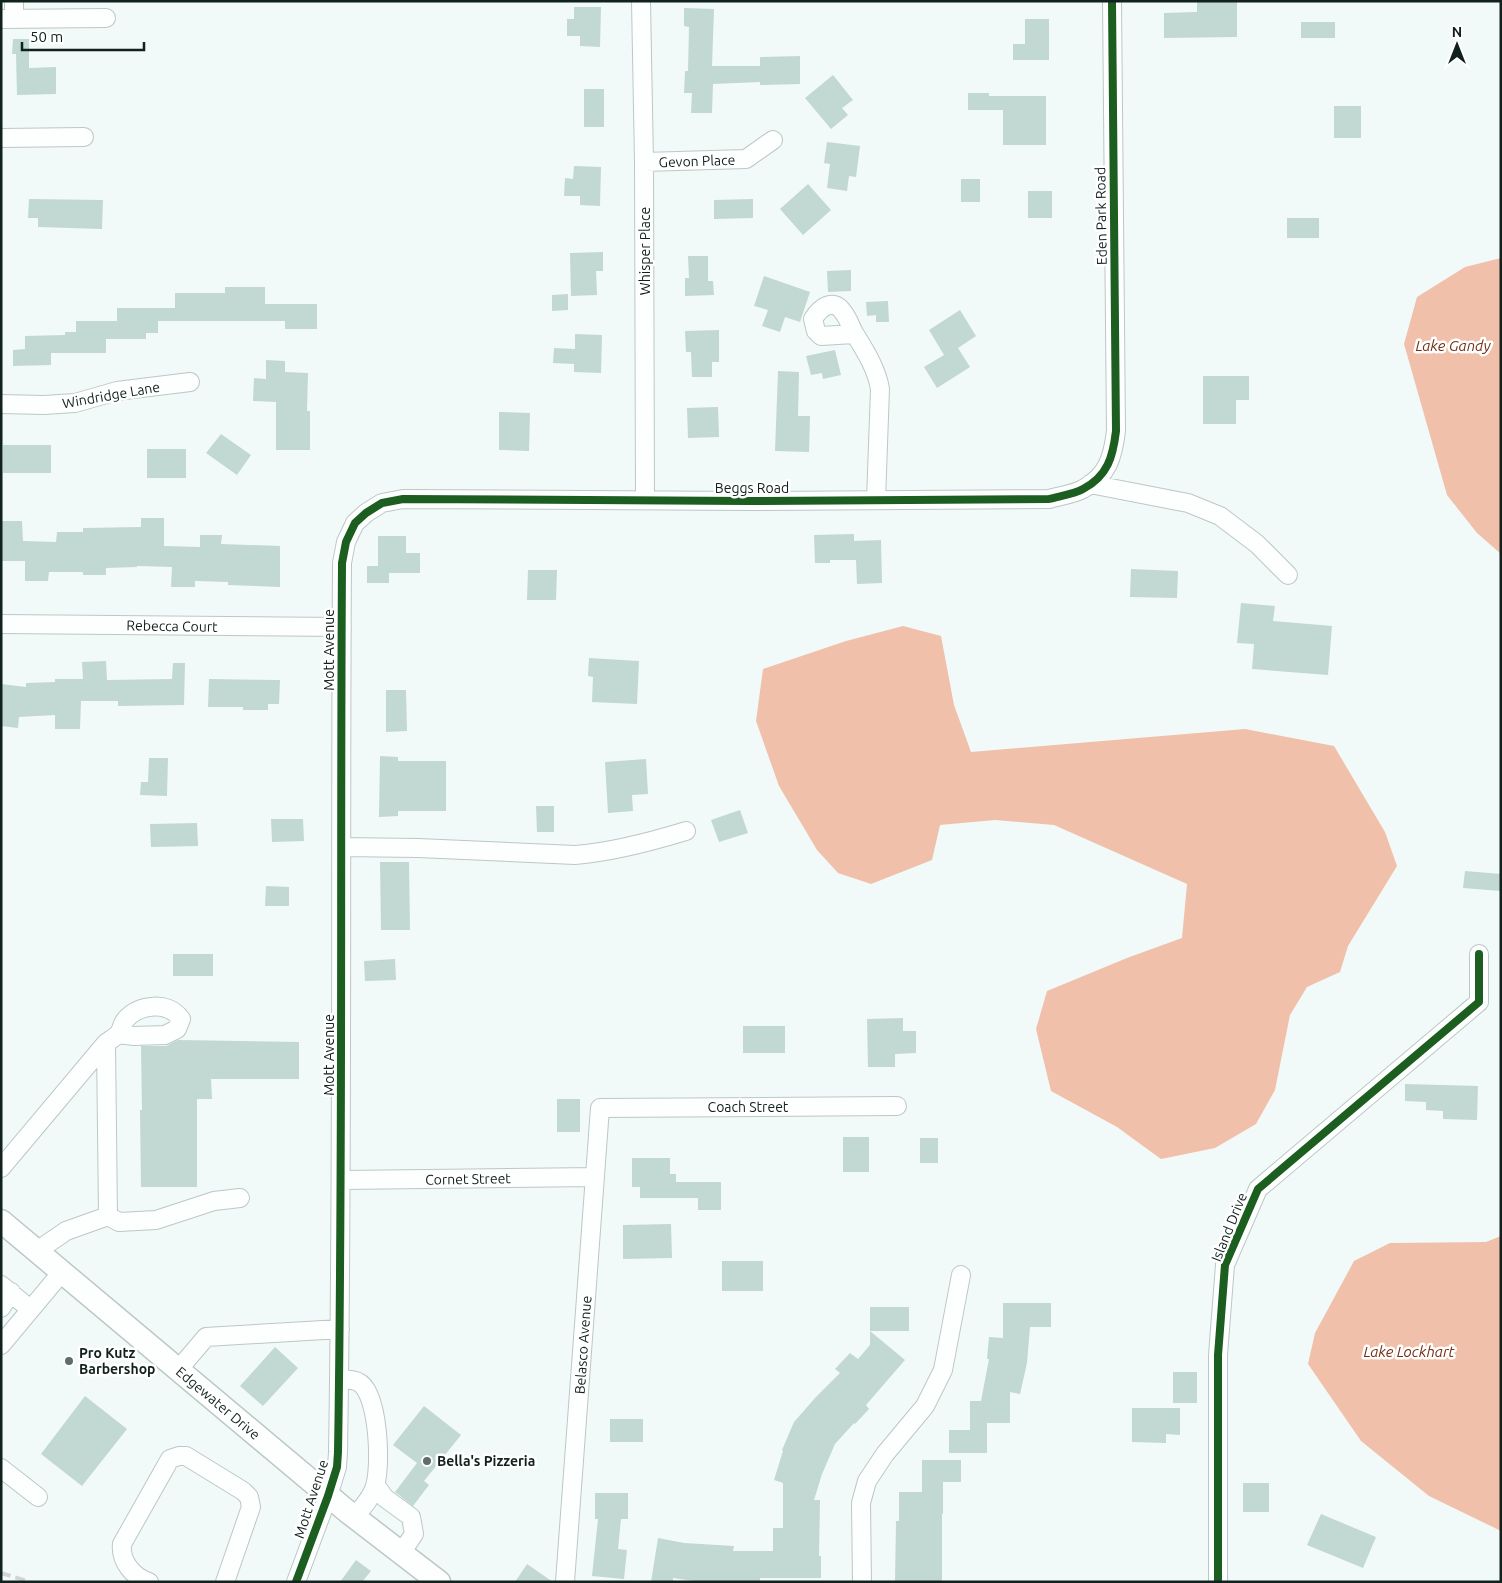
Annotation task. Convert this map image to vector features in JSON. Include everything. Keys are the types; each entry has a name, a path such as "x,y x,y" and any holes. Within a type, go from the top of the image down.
{"main road":[{"name":"Edgewater Drive","path":"1,1221 328,1496 439,1582"}],"street":[{"path":"14,1 8,19 106,18"},
{"name":"Whisper Place","path":"641,1 644,162 645,500"},
{"name":"Eden Park Road","path":"1112,1 1116,430"},
{"path":"1,138 84,137"},
{"name":"Gevon Place","path":"644,162 746,159 773,140"},
{"path":"854,334 864,348 879,384 876,500"},
{"name":"Windridge Lane","path":"1,404 44,405 75,403 117,391 190,382"},
{"name":"Beggs Road","path":"355,523 382,503 402,499 1049,499 1082,490 1102,476 1114,451 1116,430"},
{"path":"1090,484 1188,503 1220,516 1257,544 1288,575"},
{"name":"Mott Avenue","path":"296,1582 337,1467 342,1180 342,563 346,542 355,523"},
{"name":"Rebecca Court","path":"1,624 342,627"},
{"path":"341,847 418,848 575,855 595,854 686,831"},
{"name":"Island Drive","path":"1218,1582 1218,1355 1225,1265 1258,1189 1479,1002 1479,954"},
{"path":"1,1168 112,1038 108,1216"},
{"name":"Coach Street","path":"600,1108 897,1106"},
{"name":"Belasco Avenue","path":"565,1582 600,1108"},
{"name":"Cornet Street","path":"342,1180 595,1177"},
{"path":"37,1251 66,1231 108,1216 119,1222 156,1220 214,1201 240,1198"},
{"path":"1,1345 62,1272"},
{"path":"862,1582 861,1503 867,1480 885,1454 925,1406 944,1370 962,1275"},
{"path":"1,1308 6,1288 30,1309"},
{"path":"178,1370 206,1337 340,1329"},
{"path":"339,1379 359,1382 368,1391 373,1407 379,1454 376,1486 371,1498 354,1517"},
{"path":"149,1582 141,1579 128,1566 122,1554 122,1544 170,1459 179,1456 186,1456 243,1491 249,1497 251,1507 224,1582"},
{"path":"1,1468 38,1497"},
{"path":"376,1486 386,1498 411,1517 414,1534 401,1553"}],"water":[{"name":"Lake Gandy","path":"1501,258 1501,554 1477,533 1447,495 1404,344 1417,297 1465,267"},
{"path":"903,626 941,636 954,705 971,752 1245,729 1334,746 1385,832 1397,866 1348,946 1340,972 1307,987 1290,1015 1275,1090 1256,1124 1215,1148 1161,1159 1117,1127 1051,1091 1036,1029 1047,991 1182,938 1187,884 1054,825 995,820 940,825 932,860 871,884 838,873 817,850 779,786 756,721 763,669 846,641"},
{"name":"Lake Lockhart","path":"1501,1236 1501,1531 1429,1496 1361,1441 1308,1364 1315,1333 1354,1261 1390,1243 1486,1242"}],"building":[{"path":"1197,1 1237,1 1237,37 1164,38 1164,13 1197,12"},
{"path":"574,7 601,7 600,47 580,46 580,36 567,36 567,19 574,19"},
{"path":"684,8 714,9 712,66 760,66 760,57 800,56 800,84 760,85 760,82 713,84 712,113 691,113 692,93 684,93 685,71 688,71 689,27 684,26"},
{"path":"1025,19 1049,19 1049,60 1013,60 1013,44 1025,44"},
{"path":"1301,22 1335,22 1335,38 1301,38"},
{"path":"13,39 29,39 29,68 56,67 56,94 17,95 16,54 12,54"},
{"path":"833,75 853,100 842,108 848,115 831,129 805,98"},
{"path":"584,89 604,89 604,127 584,127"},
{"path":"968,93 989,93 989,96 1046,96 1046,145 1003,145 1003,110 968,110"},
{"path":"1334,106 1361,106 1361,138 1334,138"},
{"path":"827,142 860,146 856,177 849,176 847,191 827,188 830,164 824,163"},
{"path":"574,166 601,167 600,206 580,205 580,196 564,196 565,178 573,179"},
{"path":"961,179 980,179 980,202 961,202"},
{"path":"808,184 831,210 803,235 780,209"},
{"path":"1028,191 1052,191 1052,218 1028,218"},
{"path":"29,199 103,200 102,229 38,227 38,218 28,218"},
{"path":"753,199 753,218 714,219 714,200"},
{"path":"1287,218 1319,218 1319,238 1287,238"},
{"path":"603,252 603,271 596,271 597,295 571,296 570,253"},
{"path":"688,256 708,256 708,281 713,281 714,295 685,296 685,278 689,278"},
{"path":"851,270 851,291 828,292 827,271"},
{"path":"764,276 810,292 800,322 785,317 780,332 762,326 768,310 754,306"},
{"path":"225,287 265,287 265,304 317,304 317,329 285,329 285,321 158,321 158,333 146,333 146,339 106,339 106,353 51,353 51,365 13,366 13,350 25,349 25,336 65,335 65,332 76,332 76,321 117,321 117,308 175,308 175,293 225,293"},
{"path":"568,294 568,310 552,311 552,295"},
{"path":"888,301 889,322 876,322 876,315 867,316 866,302"},
{"path":"960,310 976,336 958,348 970,367 937,388 924,367 944,355 929,330"},
{"path":"719,330 719,362 712,362 712,377 692,377 691,352 686,352 685,331"},
{"path":"575,334 602,335 601,373 574,372 574,364 553,363 554,348 575,349"},
{"path":"835,350 841,375 823,379 822,373 811,375 806,356"},
{"path":"266,360 285,361 285,372 308,373 307,411 310,411 310,450 276,450 276,402 253,401 254,378 266,379"},
{"path":"778,371 799,372 798,416 810,416 809,452 775,451"},
{"path":"1203,376 1249,376 1249,400 1236,400 1236,424 1203,424"},
{"path":"718,407 719,437 688,438 687,408"},
{"path":"499,412 530,413 529,451 499,450"},
{"path":"221,434 251,455 237,475 206,453"},
{"path":"3,445 51,445 51,473 3,473"},
{"path":"147,449 186,449 186,478 147,478"},
{"path":"141,518 164,518 164,546 200,547 200,535 222,535 221,544 280,546 280,587 228,585 228,582 195,581 195,587 171,587 172,567 137,566 106,568 106,575 83,575 83,572 49,572 48,581 25,581 25,561 1,561 1,521 22,521 23,541 56,542 57,532 83,532 83,528 141,527"},
{"path":"854,534 854,541 881,540 882,583 857,584 856,560 830,560 830,563 815,563 814,535"},
{"path":"378,536 406,536 406,553 420,553 420,573 389,573 389,583 367,583 367,566 378,566"},
{"path":"1131,569 1178,571 1177,598 1130,597"},
{"path":"528,570 557,570 556,600 527,600"},
{"path":"1241,603 1275,606 1273,621 1332,626 1328,675 1252,669 1254,644 1237,643"},
{"path":"589,658 639,661 637,704 592,702 593,677 588,676"},
{"path":"106,661 107,680 172,679 173,663 185,663 184,705 118,706 118,701 81,701 80,729 55,729 55,715 19,717 18,728 1,726 1,684 26,687 26,683 55,682 55,679 83,679 82,662"},
{"path":"209,679 280,680 279,704 268,704 268,710 243,710 243,707 208,707"},
{"path":"386,690 406,690 407,731 386,732"},
{"path":"380,756 398,757 398,761 446,761 446,811 398,811 398,816 379,817"},
{"path":"149,758 168,758 167,796 140,795 141,782 148,782"},
{"path":"646,759 648,794 632,795 633,811 608,813 605,762"},
{"path":"536,806 554,806 554,832 537,832"},
{"path":"740,810 748,833 719,842 711,820"},
{"path":"271,819 303,819 304,841 272,842"},
{"path":"197,823 198,846 151,847 150,824"},
{"path":"380,862 409,862 410,930 381,930"},
{"path":"1465,871 1501,874 1501,891 1463,888"},
{"path":"266,886 289,887 289,906 265,906"},
{"path":"173,954 213,954 213,976 173,976"},
{"path":"395,959 396,980 365,981 364,961"},
{"path":"903,1018 903,1031 916,1031 916,1053 895,1054 895,1067 868,1067 867,1019"},
{"path":"743,1026 785,1026 785,1053 743,1053"},
{"path":"178,1040 299,1042 299,1079 211,1079 212,1099 197,1099 197,1187 141,1187 141,1046 166,1046"},
{"path":"1405,1084 1478,1086 1477,1120 1443,1119 1443,1111 1426,1110 1426,1102 1405,1101"},
{"path":"557,1099 580,1099 580,1132 557,1132"},
{"path":"843,1137 869,1137 869,1172 843,1172"},
{"path":"920,1138 938,1138 938,1163 920,1163"},
{"path":"632,1158 670,1158 670,1174 676,1174 676,1182 721,1182 721,1210 698,1210 698,1198 640,1198 640,1187 632,1187"},
{"path":"671,1224 672,1258 623,1259 623,1225"},
{"path":"722,1261 763,1261 763,1291 722,1291"},
{"path":"1003,1303 1051,1303 1051,1327 1030,1327 1027,1363 1020,1394 1010,1392 1010,1423 987,1423 987,1453 949,1453 949,1430 970,1430 970,1401 981,1401 989,1359 987,1359 989,1337 1003,1338"},
{"path":"870,1307 909,1307 909,1331 870,1331"},
{"path":"870,1331 905,1360 866,1405 869,1409 835,1444 822,1474 814,1500 820,1500 819,1556 821,1556 821,1578 760,1578 760,1582 701,1582 673,1578 673,1582 651,1582 658,1538 684,1543 734,1546 733,1551 773,1551 773,1528 783,1528 783,1483 774,1480 782,1450 794,1422 840,1373 835,1369 850,1353 858,1359 870,1345"},
{"path":"275,1347 298,1368 263,1406 240,1386"},
{"path":"1173,1372 1197,1372 1197,1403 1173,1403"},
{"path":"85,1396 127,1429 82,1486 41,1454"},
{"path":"424,1406 461,1435 424,1481 429,1485 413,1506 395,1492 417,1463 393,1445"},
{"path":"1132,1408 1180,1408 1180,1435 1166,1434 1166,1443 1132,1442"},
{"path":"610,1419 643,1419 643,1442 610,1442"},
{"path":"922,1460 961,1460 961,1482 943,1482 942,1582 895,1582 896,1521 899,1521 899,1492 922,1492"},
{"path":"1243,1483 1269,1483 1269,1512 1243,1512"},
{"path":"595,1493 628,1493 628,1519 621,1519 618,1549 627,1550 624,1579 592,1576 598,1519 595,1519"},
{"path":"1321,1514 1376,1537 1363,1568 1307,1545"},
{"path":"356,1560 371,1571 362,1582 340,1582"},
{"path":"527,1564 553,1582 515,1582"}],"railway":[{"path":"1,1573 30,1582"}],"cycle path":[{"path":"296,1582 328,1496 337,1467 338,1452 342,563 346,542 355,523 382,503 403,499 747,501 1049,499 1075,492 1091,484 1104,472 1108,464 1116,431 1112,1"},
{"path":"1218,1582 1218,1355 1225,1265 1258,1189 1479,1002 1479,954"}],"place":[{"name":"Pro Kutz Barbershop","path":"69,1361"},
{"name":"Bella's Pizzeria","path":"427,1461"}]}
